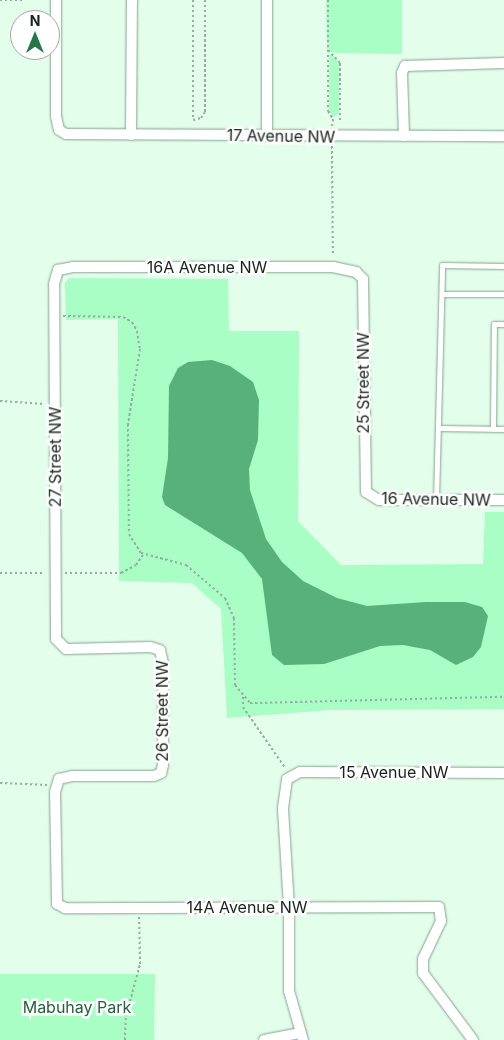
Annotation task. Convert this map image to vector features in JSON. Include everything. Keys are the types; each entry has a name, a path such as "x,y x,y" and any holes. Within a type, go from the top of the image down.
{"street":[{"name":"17 Avenue NW","path":"56,0 56,116 59,130 66,134 504,136"},
{"path":"131,135 132,0"},
{"path":"267,0 267,136"},
{"path":"404,136 402,72 406,66 504,63"},
{"name":"16A Avenue NW","path":"58,270 73,267 333,267 356,272"},
{"name":"27 Street NW","path":"58,270 54,284 56,316 54,630 58,644 66,649 150,647 160,650"},
{"name":"25 Street NW","path":"356,272 363,279 363,484 369,495"},
{"name":"16 Avenue NW","path":"369,495 379,500 504,500"},
{"name":"26 Street NW","path":"57,783 72,776 154,776 161,773 163,663 160,650"},
{"name":"15 Avenue NW","path":"289,778 300,772 504,773"},
{"path":"264,1040 302,1037 289,991 289,906 283,808 289,778"},
{"name":"14A Avenue NW","path":"57,783 56,900 60,907 434,906 441,910 441,921 423,960 423,973 473,1040"}],"lane":[{"path":"436,500 440,428 442,265 504,266"},
{"path":"442,294 504,294"},
{"path":"494,429 494,324 504,324"},
{"path":"440,428 504,429"}],"path":[{"path":"0,0 23,0"},
{"path":"193,0 193,120 201,118 205,112 205,0"},
{"path":"328,0 328,111 333,119 332,127"},
{"path":"328,50 340,63 340,122"},
{"path":"333,119 340,116"},
{"path":"332,141 333,267"},
{"path":"56,316 123,316 132,322 137,331 140,349 128,424 128,522 132,542 144,554 186,565 225,598 234,618 233,675 243,697 250,704 381,698 504,697"},
{"path":"0,401 55,404"},
{"path":"65,573 121,572 136,565 144,554"},
{"path":"0,573 47,573"},
{"path":"243,697 243,707 289,778"},
{"path":"0,783 57,783"},
{"path":"125,1040 126,1016 140,964 139,907"}],"green space":[{"path":"326,0 402,0 402,54 335,53 327,50"},
{"path":"329,54 336,57 339,63 339,114 333,117 329,111"},
{"path":"69,278 228,279 229,331 299,331 298,521 341,565 483,564 485,512 504,512 504,709 330,710 227,718 221,609 192,583 119,581 118,319 66,320 65,283"},
{"name":"Mabuhay Park","path":"0,974 155,974 154,1040 0,1040"}],"shaded area":[{"path":"212,360 230,366 253,382 259,400 258,440 249,469 250,490 266,539 282,562 303,581 337,598 367,606 426,602 465,602 482,607 488,616 481,647 473,657 456,665 430,650 403,645 380,646 324,664 284,665 272,655 262,579 242,553 165,505 162,497 168,458 169,386 178,368 188,362"}]}
